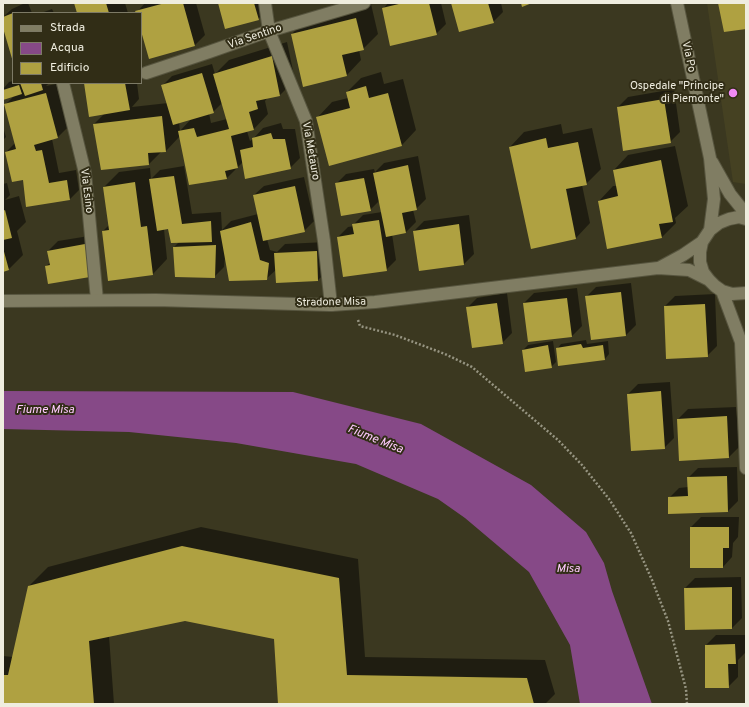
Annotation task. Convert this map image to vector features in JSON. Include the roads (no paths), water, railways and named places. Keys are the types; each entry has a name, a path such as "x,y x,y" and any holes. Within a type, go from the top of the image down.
{"street":[{"name":"Via Metauro","path":"265,3 269,31 306,121 324,241 331,304"},
{"name":"Via Sentino","path":"146,72 269,31 364,3"},
{"name":"Via Po","path":"677,3 710,158 714,199 710,230"},
{"name":"Via Esino","path":"63,84 85,173 97,300"},
{"name":"Via Po","path":"710,158 730,194 746,214"},
{"path":"746,218 739,217 719,223 710,230 702,242 700,252 700,262 703,272 709,280 722,291 732,294 746,293"},
{"name":"Stradone Misa","path":"658,268 683,255 702,242"},
{"name":"Stradone Misa","path":"3,301 156,300 349,304 658,268 689,270 709,280"},
{"path":"722,291 741,342 746,468"},
{"path":"742,384 746,369"}],"water":[{"name":"Misa","path":"3,391 293,392 421,424 531,485 586,532 604,563 612,591 652,704 580,704 570,645 529,572 465,518 438,499 356,464 236,443 129,432 3,429"}],"place":[{"name":"Ospedale \"Principe di Piemonte\"","path":"733,93"}],"water label":[{"name":"Fiume Misa","path":"45,411"},
{"name":"Fiume Misa","path":"375,440"}]}
